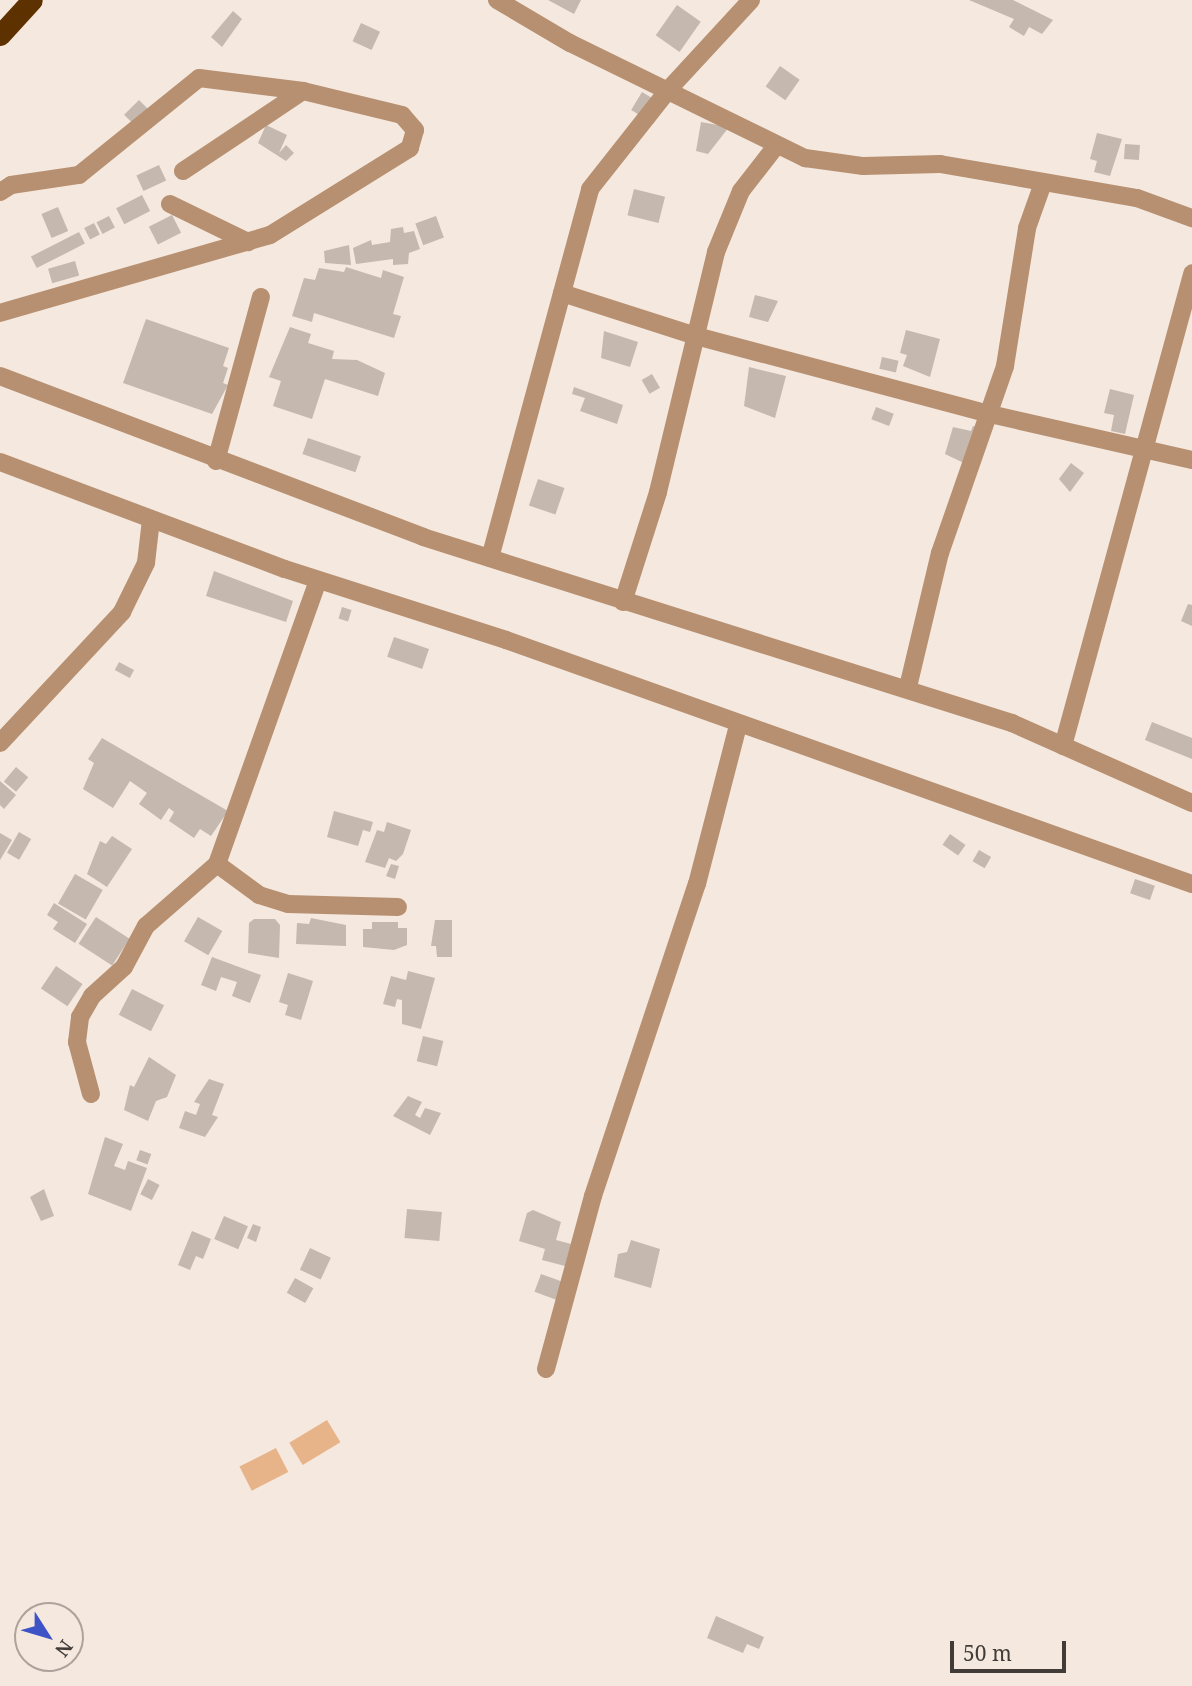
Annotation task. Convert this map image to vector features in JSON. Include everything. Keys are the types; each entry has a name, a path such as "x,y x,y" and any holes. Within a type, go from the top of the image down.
{"highway":[{"path":"0,36 32,0"}],"street":[{"path":"496,0 570,43 669,89 776,146 805,158 863,166 940,164 1137,198 1192,218"},
{"path":"490,558 590,189 669,89 751,0"},
{"path":"0,192 11,185 79,175 199,78 303,91 402,115 411,121 415,138 410,148 292,224 248,242 0,313"},
{"path":"183,171 303,91"},
{"path":"623,602 658,492 727,219 741,191 776,146"},
{"path":"908,687 940,553 1005,366 1027,228 1043,183"},
{"path":"170,204 248,242"},
{"path":"1063,746 1192,273"},
{"path":"562,293 696,336 990,414 1192,460"},
{"path":"216,461 261,296"},
{"path":"0,376 216,461 490,558 623,602 908,687 1063,746 1191,801"},
{"path":"0,462 318,580 506,640 738,726 1192,884"},
{"path":"0,743 122,612 146,563 152,520"},
{"path":"91,1094 77,1042 80,1017 92,996 124,967 146,926 217,864 318,580"},
{"path":"545,1369 593,1196 697,884 738,726"},
{"path":"217,864 259,895 288,904 398,907"}],"shaded area":[{"path":"327,1420 340,1442 303,1465 289,1443"},
{"path":"276,1448 288,1472 252,1491 239,1467"}],"building":[{"path":"548,0 581,0 574,14"},
{"path":"969,0 1013,0 1053,20 1042,34 1029,27 1024,36 1009,27 1014,19"},
{"path":"677,5 701,22 680,52 656,35"},
{"path":"233,11 242,19 222,47 211,37"},
{"path":"361,23 380,32 372,50 353,41"},
{"path":"780,66 800,80 785,100 766,86"},
{"path":"642,92 664,105 653,123 631,110"},
{"path":"139,100 151,112 136,127 124,115"},
{"path":"701,122 729,127 708,154 696,151"},
{"path":"266,125 287,135 279,153 286,145 294,153 286,161 258,143"},
{"path":"1097,133 1122,139 1110,176 1094,172 1097,161 1090,159"},
{"path":"1125,144 1140,145 1139,160 1124,159"},
{"path":"159,165 166,180 144,191 136,176"},
{"path":"634,189 665,197 659,223 627,215"},
{"path":"142,195 150,211 124,224 116,208"},
{"path":"58,207 68,231 52,238 41,214"},
{"path":"172,215 181,233 158,245 149,227"},
{"path":"109,216 115,228 102,234 97,222"},
{"path":"436,216 444,238 423,245 415,224"},
{"path":"94,223 100,235 90,240 84,228"},
{"path":"403,227 404,233 414,231 420,249 409,253 408,264 393,265 393,259 356,264 353,248 371,240 372,245 390,242 391,229"},
{"path":"79,232 85,244 37,268 31,257"},
{"path":"349,245 351,265 325,263 324,251"},
{"path":"75,261 79,275 52,283 48,269"},
{"path":"346,267 381,278 383,270 404,277 393,314 401,316 394,338 314,313 312,322 292,316 304,278 315,280 319,268 344,272"},
{"path":"755,295 778,301 768,322 749,317"},
{"path":"146,319 229,348 223,366 228,368 223,383 228,385 212,414 123,383"},
{"path":"290,327 311,334 308,343 334,351 332,359 357,360 385,373 378,396 325,379 312,419 273,406 281,381 269,377"},
{"path":"906,330 940,339 930,377 903,366 907,355 900,353"},
{"path":"604,331 638,342 630,367 601,358"},
{"path":"882,357 899,361 896,373 879,369"},
{"path":"749,367 786,376 775,418 744,406"},
{"path":"652,374 660,388 650,394 642,380"},
{"path":"574,387 623,405 617,424 580,411 585,398 572,394"},
{"path":"1110,389 1134,395 1125,434 1111,431 1114,415 1104,413"},
{"path":"876,407 894,414 889,426 871,419"},
{"path":"973,426 982,429 966,464 945,454 953,427 971,431"},
{"path":"308,438 361,456 355,472 302,454"},
{"path":"1071,463 1084,473 1070,492 1059,479"},
{"path":"538,479 564,488 555,515 529,505"},
{"path":"214,571 293,601 286,622 206,596"},
{"path":"1188,604 1192,605 1192,626 1181,621"},
{"path":"342,607 352,610 348,621 338,618"},
{"path":"394,637 429,649 422,669 387,657"},
{"path":"119,662 134,670 130,678 115,670"},
{"path":"1152,722 1192,738 1192,759 1145,740"},
{"path":"102,738 228,811 211,836 200,829 194,838 169,821 174,812 169,808 161,820 139,804 147,793 130,781 113,808 83,789 94,763 88,759"},
{"path":"16,767 28,777 16,792 4,782"},
{"path":"0,781 16,795 4,809 0,805"},
{"path":"334,811 373,822 370,832 363,830 358,846 327,837"},
{"path":"387,822 411,830 403,854 396,861 389,858 385,868 365,862 377,830 384,832"},
{"path":"19,832 31,839 19,860 7,853"},
{"path":"0,833 12,840 0,860"},
{"path":"950,834 966,845 958,856 943,845"},
{"path":"112,836 132,849 107,887 87,874 100,841 106,844"},
{"path":"979,850 991,857 985,868 972,861"},
{"path":"391,864 399,866 395,879 386,876"},
{"path":"75,874 103,890 86,919 58,903"},
{"path":"1135,879 1155,886 1150,900 1130,893"},
{"path":"54,903 87,924 75,943 53,929 58,922 47,915"},
{"path":"96,917 130,939 112,966 79,944"},
{"path":"198,917 222,931 208,955 184,941"},
{"path":"311,918 346,925 346,946 296,944 297,923 309,924"},
{"path":"254,919 275,919 280,925 279,958 248,953 249,923"},
{"path":"435,920 452,920 452,957 437,957 436,946 431,946"},
{"path":"372,922 398,922 398,928 407,928 407,945 394,950 363,947 363,929 372,929"},
{"path":"212,957 261,975 250,1003 232,996 237,982 221,977 216,991 201,985"},
{"path":"56,966 83,984 67,1006 41,988"},
{"path":"408,971 435,978 421,1029 402,1024 402,1000 397,999 395,1007 383,1004 391,976 406,980"},
{"path":"288,973 313,981 301,1020 285,1015 288,1005 279,1002"},
{"path":"132,989 164,1005 151,1031 119,1015"},
{"path":"423,1036 443,1041 437,1066 417,1061"},
{"path":"149,1057 176,1075 167,1097 156,1101 148,1121 124,1110 130,1085 134,1087"},
{"path":"209,1079 224,1084 212,1115 218,1117 205,1137 179,1128 185,1111 196,1115 200,1104 194,1102"},
{"path":"408,1096 422,1102 415,1115 420,1118 425,1108 441,1113 430,1135 393,1116"},
{"path":"105,1137 123,1144 114,1166 125,1170 128,1161 147,1168 131,1211 88,1194"},
{"path":"140,1150 151,1154 148,1164 136,1160"},
{"path":"148,1179 160,1185 152,1200 140,1194"},
{"path":"44,1189 54,1216 41,1221 30,1197"},
{"path":"407,1209 442,1212 439,1241 404,1238"},
{"path":"533,1210 561,1222 556,1240 571,1244 565,1266 542,1260 545,1249 519,1241 527,1213"},
{"path":"224,1216 248,1226 238,1249 214,1239"},
{"path":"253,1224 261,1227 256,1242 247,1238"},
{"path":"192,1231 211,1239 203,1259 196,1256 190,1270 178,1265"},
{"path":"631,1240 660,1249 651,1288 614,1277 618,1254 627,1252"},
{"path":"310,1248 331,1258 321,1279 300,1270"},
{"path":"541,1274 563,1282 556,1300 535,1292"},
{"path":"295,1278 313,1288 305,1303 287,1293"},
{"path":"716,1616 764,1637 759,1649 747,1644 743,1653 707,1638"}]}
